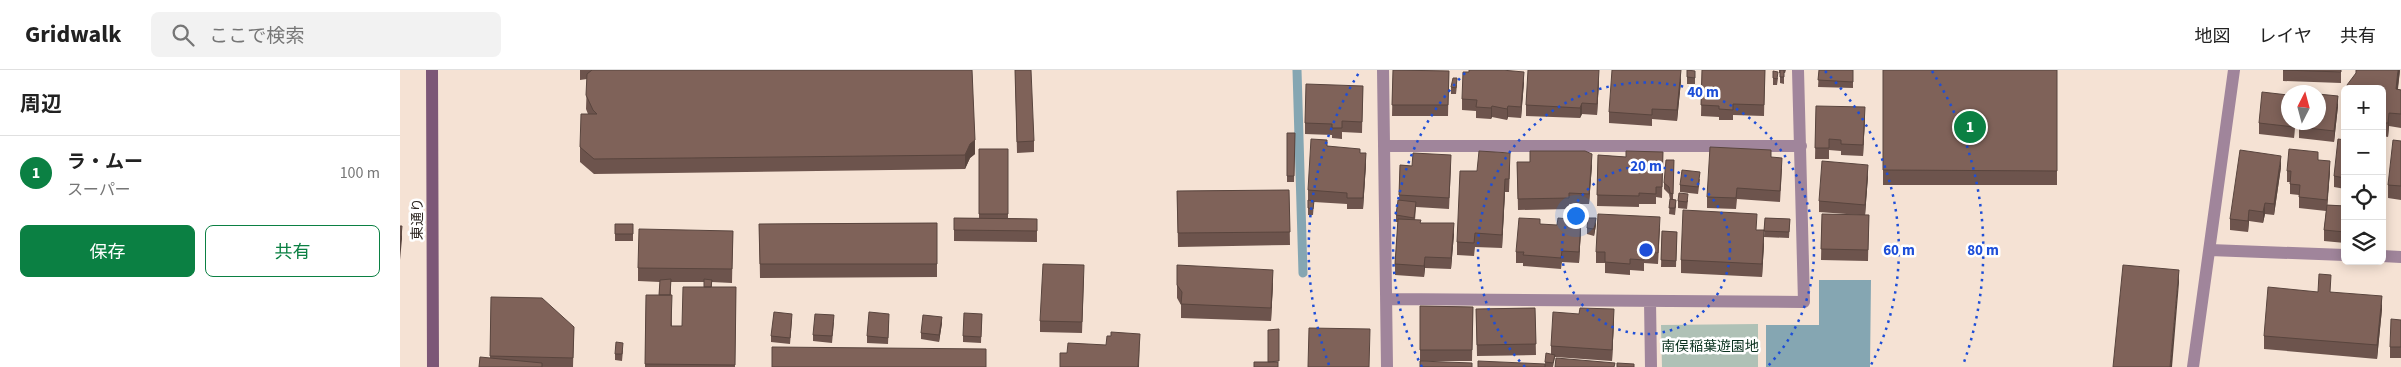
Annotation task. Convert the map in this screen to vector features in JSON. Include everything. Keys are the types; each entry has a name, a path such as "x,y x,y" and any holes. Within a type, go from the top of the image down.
{"street":[{"name":"東通り","path":"432,70 433,367"},
{"path":"1382,70 1387,367"},
{"path":"1386,299 1804,302 1798,70"},
{"path":"2193,367 2234,70"},
{"path":"1384,146 1801,146"},
{"path":"2210,250 2341,255"},
{"path":"2386,256 2401,257"},
{"path":"1650,301 1651,367"}],"green space":[{"name":"南俣稲葉遊園地","path":"1758,324 1758,367 1662,367 1661,325"}],"water":[{"path":"1819,280 1871,280 1870,367 1766,367 1766,325 1819,325"}],"building":[{"path":"592,70 972,70 975,140 970,144 965,155 594,159 580,147 581,114 597,114 586,95 587,74"},
{"path":"1015,70 1031,70 1034,141 1017,142"},
{"path":"1393,70 1449,71 1448,105 1392,105"},
{"path":"1469,70 1524,72 1521,107 1508,106 1507,109 1492,106 1491,108 1476,107 1477,100 1462,99 1463,72 1469,72"},
{"path":"1528,70 1599,70 1597,104 1582,103 1580,108 1526,105"},
{"path":"1612,70 1681,70 1677,110 1652,109 1652,115 1609,112"},
{"path":"1687,70 1695,71 1695,78 1687,77"},
{"path":"1702,70 1765,70 1764,105 1733,104 1733,110 1719,109 1719,106 1701,105"},
{"path":"1780,70 1784,70 1784,77 1780,77"},
{"path":"1819,70 1853,70 1853,82 1818,80"},
{"path":"1883,70 2057,70 2057,171 1883,170"},
{"path":"2283,70 2341,70 2341,72"},
{"path":"2356,70 2398,70 2396,89 2401,90 2401,114 2389,113 2388,123 2386,123 2386,85 2347,85 2356,73"},
{"path":"1773,71 1778,72 1777,79 1773,78"},
{"path":"1453,78 1457,78 1456,88 1451,87"},
{"path":"1306,84 1363,86 1362,122 1342,121 1342,128 1332,128 1332,124 1305,123"},
{"path":"2262,92 2281,94 2281,126 2259,123"},
{"path":"2326,95 2338,96 2334,131 2325,130"},
{"path":"1816,106 1865,107 1863,145 1841,144 1841,140 1829,139 1829,148 1815,148"},
{"path":"1287,133 1295,133 1294,176 1287,176"},
{"path":"1311,139 1327,140 1327,146 1360,149 1360,153 1366,153 1363,198 1347,198 1347,193 1308,190"},
{"path":"2338,139 2341,139 2341,177 2334,176"},
{"path":"2393,140 2401,141 2401,186 2388,185"},
{"path":"1710,147 1771,150 1771,157 1782,158 1780,191 1737,188 1736,198 1707,197"},
{"path":"979,149 1008,149 1008,214 979,214"},
{"path":"2289,149 2318,152 2318,160 2330,161 2327,200 2299,197 2300,185 2290,184 2291,171 2287,171"},
{"path":"2240,150 2281,156 2274,204 2265,203 2263,212 2249,210 2248,221 2230,219"},
{"path":"1479,151 1510,153 1509,179 1505,179 1502,235 1475,233 1474,243 1457,242 1460,171 1477,171"},
{"path":"1530,151 1585,151 1592,154 1589,194 1569,193 1569,198 1518,199 1517,162 1530,162"},
{"path":"1626,151 1663,152 1662,187 1656,187 1656,194 1639,193 1639,196 1597,195 1598,155 1626,157"},
{"path":"1413,153 1451,155 1449,198 1399,195 1400,165 1412,166"},
{"path":"1666,160 1674,160 1673,194 1670,193 1669,187 1664,183"},
{"path":"1822,161 1868,165 1865,205 1819,201"},
{"path":"1682,170 1700,172 1698,187 1680,185"},
{"path":"1289,190 1290,232 1178,233 1177,191"},
{"path":"1679,193 1688,194 1687,202 1678,201"},
{"path":"1670,199 1676,200 1675,208 1669,208"},
{"path":"1308,200 1314,201 1313,209 1308,208"},
{"path":"1398,200 1416,202 1414,218 1396,215"},
{"path":"2327,205 2341,206 2341,232 2324,230"},
{"path":"1683,210 1757,214 1756,230 1764,230 1762,264 1681,260"},
{"path":"1598,214 1660,217 1658,253 1644,252 1644,260 1630,259 1630,264 1605,262 1605,252 1596,252"},
{"path":"1822,214 1869,215 1868,250 1821,249"},
{"path":"954,218 1037,219 1037,231 954,230"},
{"path":"1519,218 1540,219 1540,224 1557,225 1558,218 1581,220 1579,252 1562,251 1561,258 1523,255 1524,252 1516,252"},
{"path":"1588,218 1596,218 1594,229 1587,228"},
{"path":"1765,218 1790,219 1789,232 1764,231"},
{"path":"1398,219 1421,220 1420,223 1454,223 1451,258 1425,257 1424,266 1395,264"},
{"path":"937,223 937,264 760,264 759,224"},
{"path":"615,224 633,224 633,234 615,234"},
{"path":"400,226 402,226 400,247"},
{"path":"639,229 733,231 732,269 638,268"},
{"path":"1662,231 1677,232 1676,261 1661,260"},
{"path":"1043,264 1084,265 1082,322 1040,321"},
{"path":"1177,265 1273,270 1271,308 1181,304 1182,292 1177,285"},
{"path":"2123,265 2179,270 2170,367 2113,367"},
{"path":"2319,274 2331,275 2330,292 2382,296 2377,345 2264,336 2268,287 2318,292"},
{"path":"671,279 670,295 659,295 660,280"},
{"path":"704,279 712,280 711,287 704,287"},
{"path":"683,287 736,287 735,365 645,364 646,295 672,295 671,326 682,326"},
{"path":"491,297 542,298 574,327 573,358 490,356"},
{"path":"1420,306 1473,307 1472,350 1420,350"},
{"path":"1535,308 1536,344 1477,345 1476,309"},
{"path":"1580,308 1614,309 1612,350 1551,346 1553,312 1579,314"},
{"path":"774,312 792,314 790,338 771,336"},
{"path":"869,312 889,314 888,338 867,336"},
{"path":"964,313 982,314 981,337 963,336"},
{"path":"815,314 834,315 832,336 813,335"},
{"path":"923,315 942,317 939,335 921,333"},
{"path":"2391,319 2401,320 2401,347 2390,347"},
{"path":"1309,328 1370,329 1369,367 1308,367"},
{"path":"1279,329 1279,361 1268,362 1268,330"},
{"path":"1111,332 1140,334 1138,367 1060,367 1060,353 1067,353 1068,343 1106,345 1107,336 1111,336"},
{"path":"616,342 623,343 622,354 615,354"},
{"path":"772,347 986,349 986,367 772,367"},
{"path":"1546,353 1555,355 1553,363 1545,362"},
{"path":"480,357 542,363 542,367 479,367"},
{"path":"1556,358 1615,363 1614,367 1555,367"},
{"path":"1420,361 1472,363 1472,367 1420,367"},
{"path":"1478,361 1545,364 1545,367 1478,367"},
{"path":"1254,362 1278,362 1278,367 1254,367"},
{"path":"1617,363 1634,364 1634,367 1617,367"}],"waterway":[{"path":"1297,70 1303,273"}],"place":[{"name":"ラ・ムー","path":"1970,127"}]}
